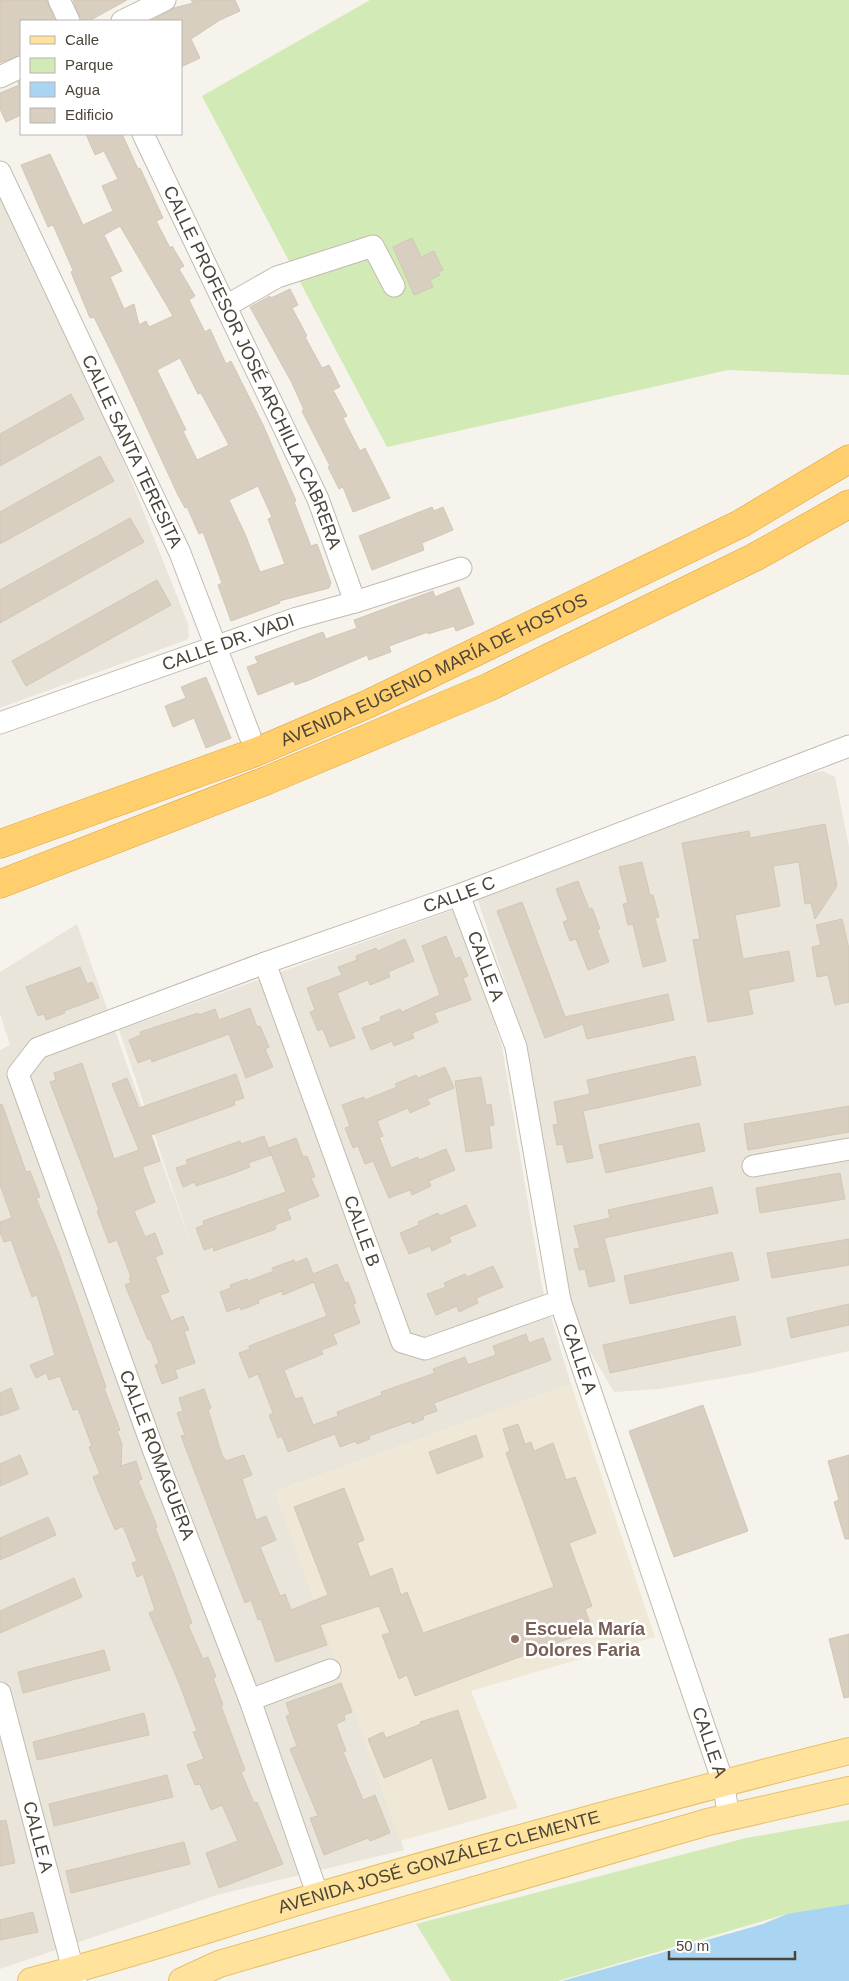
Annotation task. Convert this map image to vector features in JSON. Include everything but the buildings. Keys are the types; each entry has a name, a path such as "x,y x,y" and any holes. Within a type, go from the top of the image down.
{"highway":[{"name":"AVENIDA EUGENIO MARÍA DE HOSTOS","path":"0,844 256,752 368,704 740,524 849,459"},
{"name":"AVENIDA EUGENIO MARÍA DE HOSTOS","path":"0,884 268,780 489,687 755,557 849,504"},
{"path":"82,815 173,765 250,736 481,633 562,611"}],"main road":[{"name":"AVENIDA JOSÉ GONZÁLEZ CLEMENTE","path":"31,1981 74,1976 318,1896 723,1782 849,1750"},
{"name":"AVENIDA JOSÉ GONZÁLEZ CLEMENTE","path":"182,1981 219,1964 729,1817 849,1790"}],"street":[{"path":"59,0 69,20"},
{"path":"124,20 165,0"},
{"path":"0,77 20,67"},
{"name":"CALLE PROFESOR JOSÉ ARCHILLA CABRERA","path":"143,135 318,499 355,602"},
{"name":"CALLE SANTA TERESITA","path":"0,172 180,553 250,736"},
{"path":"226,306 277,277 373,246 394,286"},
{"name":"CALLE DR. VADI","path":"0,723 297,618 355,602 460,568"},
{"name":"CALLE C","path":"67,1037 265,963 459,895 848,752"},
{"name":"CALLE A","path":"459,895 516,1047 560,1301 723,1782 729,1817"},
{"name":"CALLE B","path":"265,963 402,1342 425,1349 560,1301"},
{"name":"CALLE ROMAGUERA","path":"67,1037 38,1048 18,1074 153,1449 250,1700 318,1896"},
{"path":"753,1166 849,1149"},
{"path":"250,1700 330,1670"},
{"name":"CALLE A","path":"0,1693 74,1976"}],"shaded area":[{"path":"0,189 91,379 188,624 189,636 186,640 0,708"},
{"path":"823,771 835,777 849,847 849,1351 752,1373 660,1389 614,1392 560,1301 537,1103 529,1054 476,895 812,773"},
{"path":"458,908 502,1047 542,1287 571,1384 277,1491 404,1850 217,1895 0,1969 0,1050 10,1045 0,1014 0,972 77,924 193,1250 119,1030"},
{"path":"571,1384 655,1637 471,1691 518,1808 400,1841 275,1492"}],"green space":[{"path":"370,0 849,0 849,375 728,370 387,447 202,96"},
{"path":"849,1820 849,1908 787,1914 558,1981 451,1981 416,1924 746,1838"}],"water":[{"path":"849,1904 849,1981 562,1981 763,1924 787,1914"}],"place":[{"name":"Escuela María Dolores Faria","path":"515,1639"}]}
